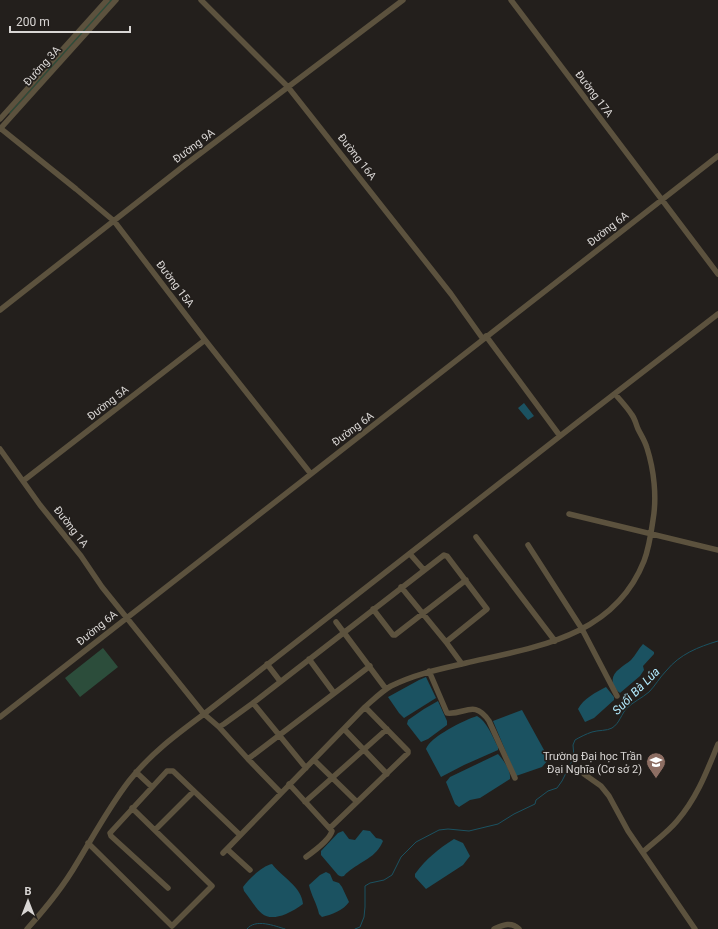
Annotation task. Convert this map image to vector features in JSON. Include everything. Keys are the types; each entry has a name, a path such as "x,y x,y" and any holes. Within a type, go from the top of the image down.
{"street":[{"name":"Đường 3A","path":"0,119 107,0"},
{"name":"Đường 3A","path":"0,129 116,0"},
{"name":"Đường 16A","path":"201,0 288,87 560,436"},
{"name":"Đường 9A","path":"0,310 403,0"},
{"name":"Đường 17A","path":"511,0 718,274"},
{"name":"Đường 15A","path":"0,129 114,221 205,340 311,474"},
{"name":"Đường 6A","path":"0,717 718,156"},
{"path":"28,929 52,900 77,863 114,800 136,772 175,736 718,314"},
{"name":"Đường 5A","path":"23,481 205,340"},
{"path":"250,870 225,851 365,707 386,689 429,671 555,641 592,624 622,598 631,587 644,561 651,534 654,514 653,469 647,447 633,416 615,394"},
{"name":"Đường 1A","path":"0,449 126,618 204,714 219,726 281,793"},
{"path":"569,514 718,550"},
{"path":"476,537 555,641"},
{"path":"528,545 582,629 617,696"},
{"path":"410,554 424,570"},
{"path":"219,726 253,703 309,658 444,555 447,556 487,608 446,642"},
{"path":"373,609 394,635 466,580"},
{"path":"401,587 462,664"},
{"path":"336,622 386,689"},
{"path":"309,658 334,693"},
{"path":"267,664 280,681"},
{"path":"248,759 370,666"},
{"path":"429,671 447,713 452,714 467,709 480,710 489,720 515,778"},
{"path":"253,703 306,768"},
{"path":"330,828 408,753 408,751 365,707"},
{"path":"344,729 387,774"},
{"path":"305,802 387,729"},
{"path":"643,852 677,821 701,785 718,744"},
{"path":"314,760 357,802"},
{"path":"168,888 111,836 110,833 167,771 170,770 194,791 240,835"},
{"path":"136,772 152,787"},
{"path":"584,774 601,786 609,796 628,831 695,929"},
{"path":"289,784 332,831 331,834 306,857"},
{"path":"156,830 194,791"},
{"path":"88,844 172,926 212,886 132,808"},
{"path":"494,929 510,924 519,929"}],"green space":[{"path":"110,0 113,0 10,114 9,113"},
{"path":"103,648 118,667 80,697 65,678"}],"water":[{"path":"524,403 534,416 528,420 518,408"},
{"path":"643,644 654,652 654,654 643,666 644,670 640,676 620,693 614,686 613,677 617,671 631,660"},
{"path":"426,677 436,698 404,718 388,697"},
{"path":"606,687 614,697 614,700 594,718 585,722 578,709 580,705 586,699"},
{"path":"438,701 447,721 447,725 428,739 421,742 407,724 408,720"},
{"path":"522,710 549,759 542,767 516,776 493,721"},
{"path":"477,716 481,718 487,726 498,747 498,750 441,777 426,749 429,744 440,734"},
{"path":"498,754 508,769 510,779 480,798 470,800 459,807 455,804 446,782 450,777"},
{"path":"363,830 370,831 376,838 383,841 380,847 368,859 353,868 344,876 338,875 321,855 321,851 338,833 343,831 349,839 355,840"},
{"path":"454,839 463,843 470,856 463,865 426,889 415,877 415,874 424,863 442,847"},
{"path":"272,864 299,892 303,904 278,917 265,916 261,913 244,891 243,887 260,870"},
{"path":"326,872 330,874 333,881 339,883 349,902 341,910 322,917 319,914 309,885 320,875"}],"waterway":[{"name":"Suối Bà Lúa","path":"355,929 360,927 364,917 365,886 370,883 384,880 392,875 401,857 416,842 439,830 448,829 469,831 498,824 535,804 536,800 548,791 557,788 562,781 574,757 573,745 575,740 592,732 612,728 617,724 627,708 649,692 664,673 677,660 696,649 718,641"},
{"name":"Suối Bà Lúa","path":"247,929 260,923 285,929"}],"place":[{"name":"Trường Đại học Trần Đại Nghĩa (Cơ sở 2)","path":"656,779"}]}
